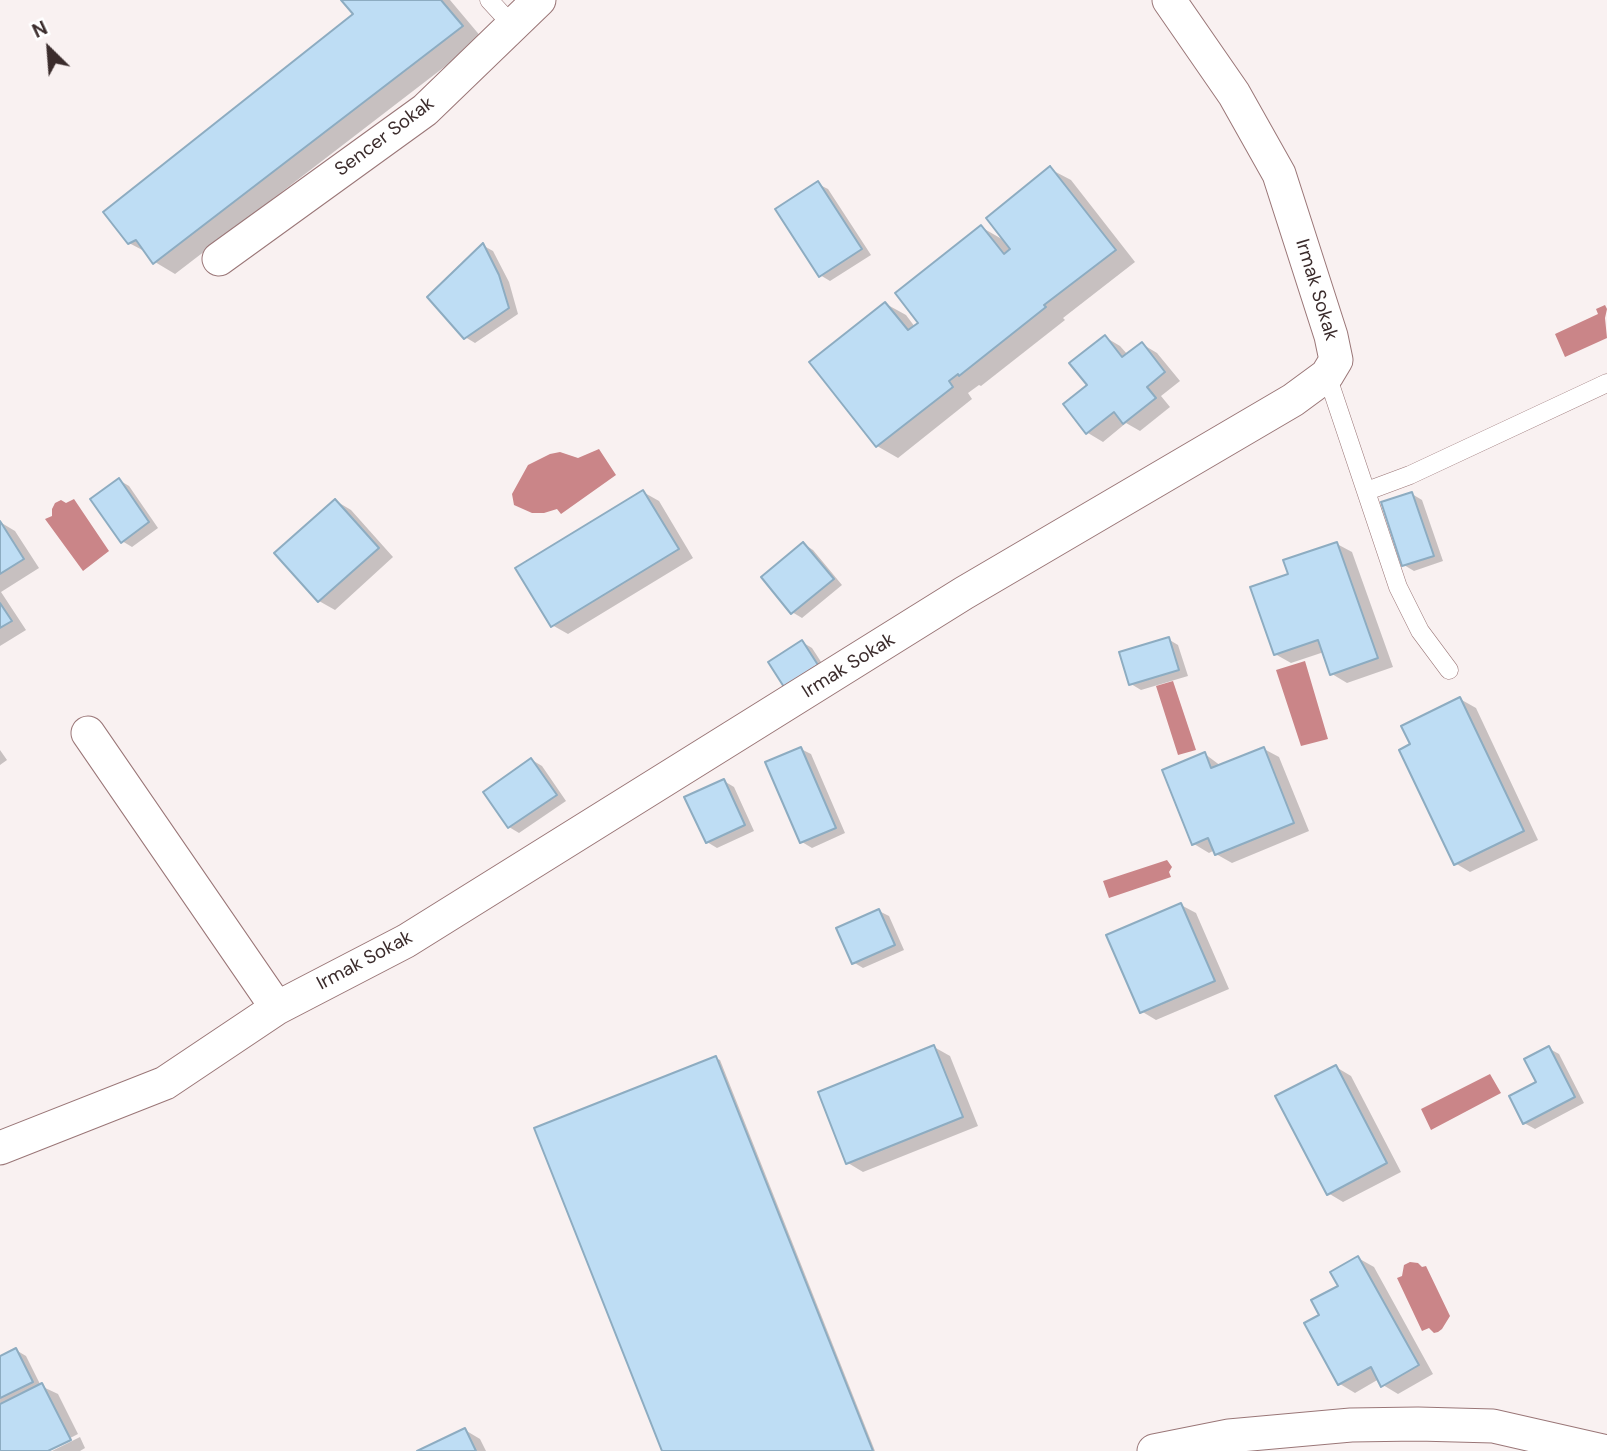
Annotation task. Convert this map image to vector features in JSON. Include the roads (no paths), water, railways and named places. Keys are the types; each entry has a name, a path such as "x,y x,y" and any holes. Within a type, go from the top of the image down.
{"street":[{"name":"Sencer Sokak","path":"219,259 425,110 539,0"},
{"name":"Irmak Sokak","path":"0,1148 165,1083 277,1008 406,941 953,600 1293,400 1327,375 1336,360 1331,336 1279,174 1234,94 1169,0"},
{"path":"88,733 277,1008"},
{"path":"1154,1451 1229,1436 1351,1425 1418,1424 1493,1426 1603,1451"}],"lane":[{"path":"489,0 513,26"},
{"path":"1327,375 1398,587 1420,631 1449,670"},
{"path":"1367,491 1410,475 1607,383"}]}
